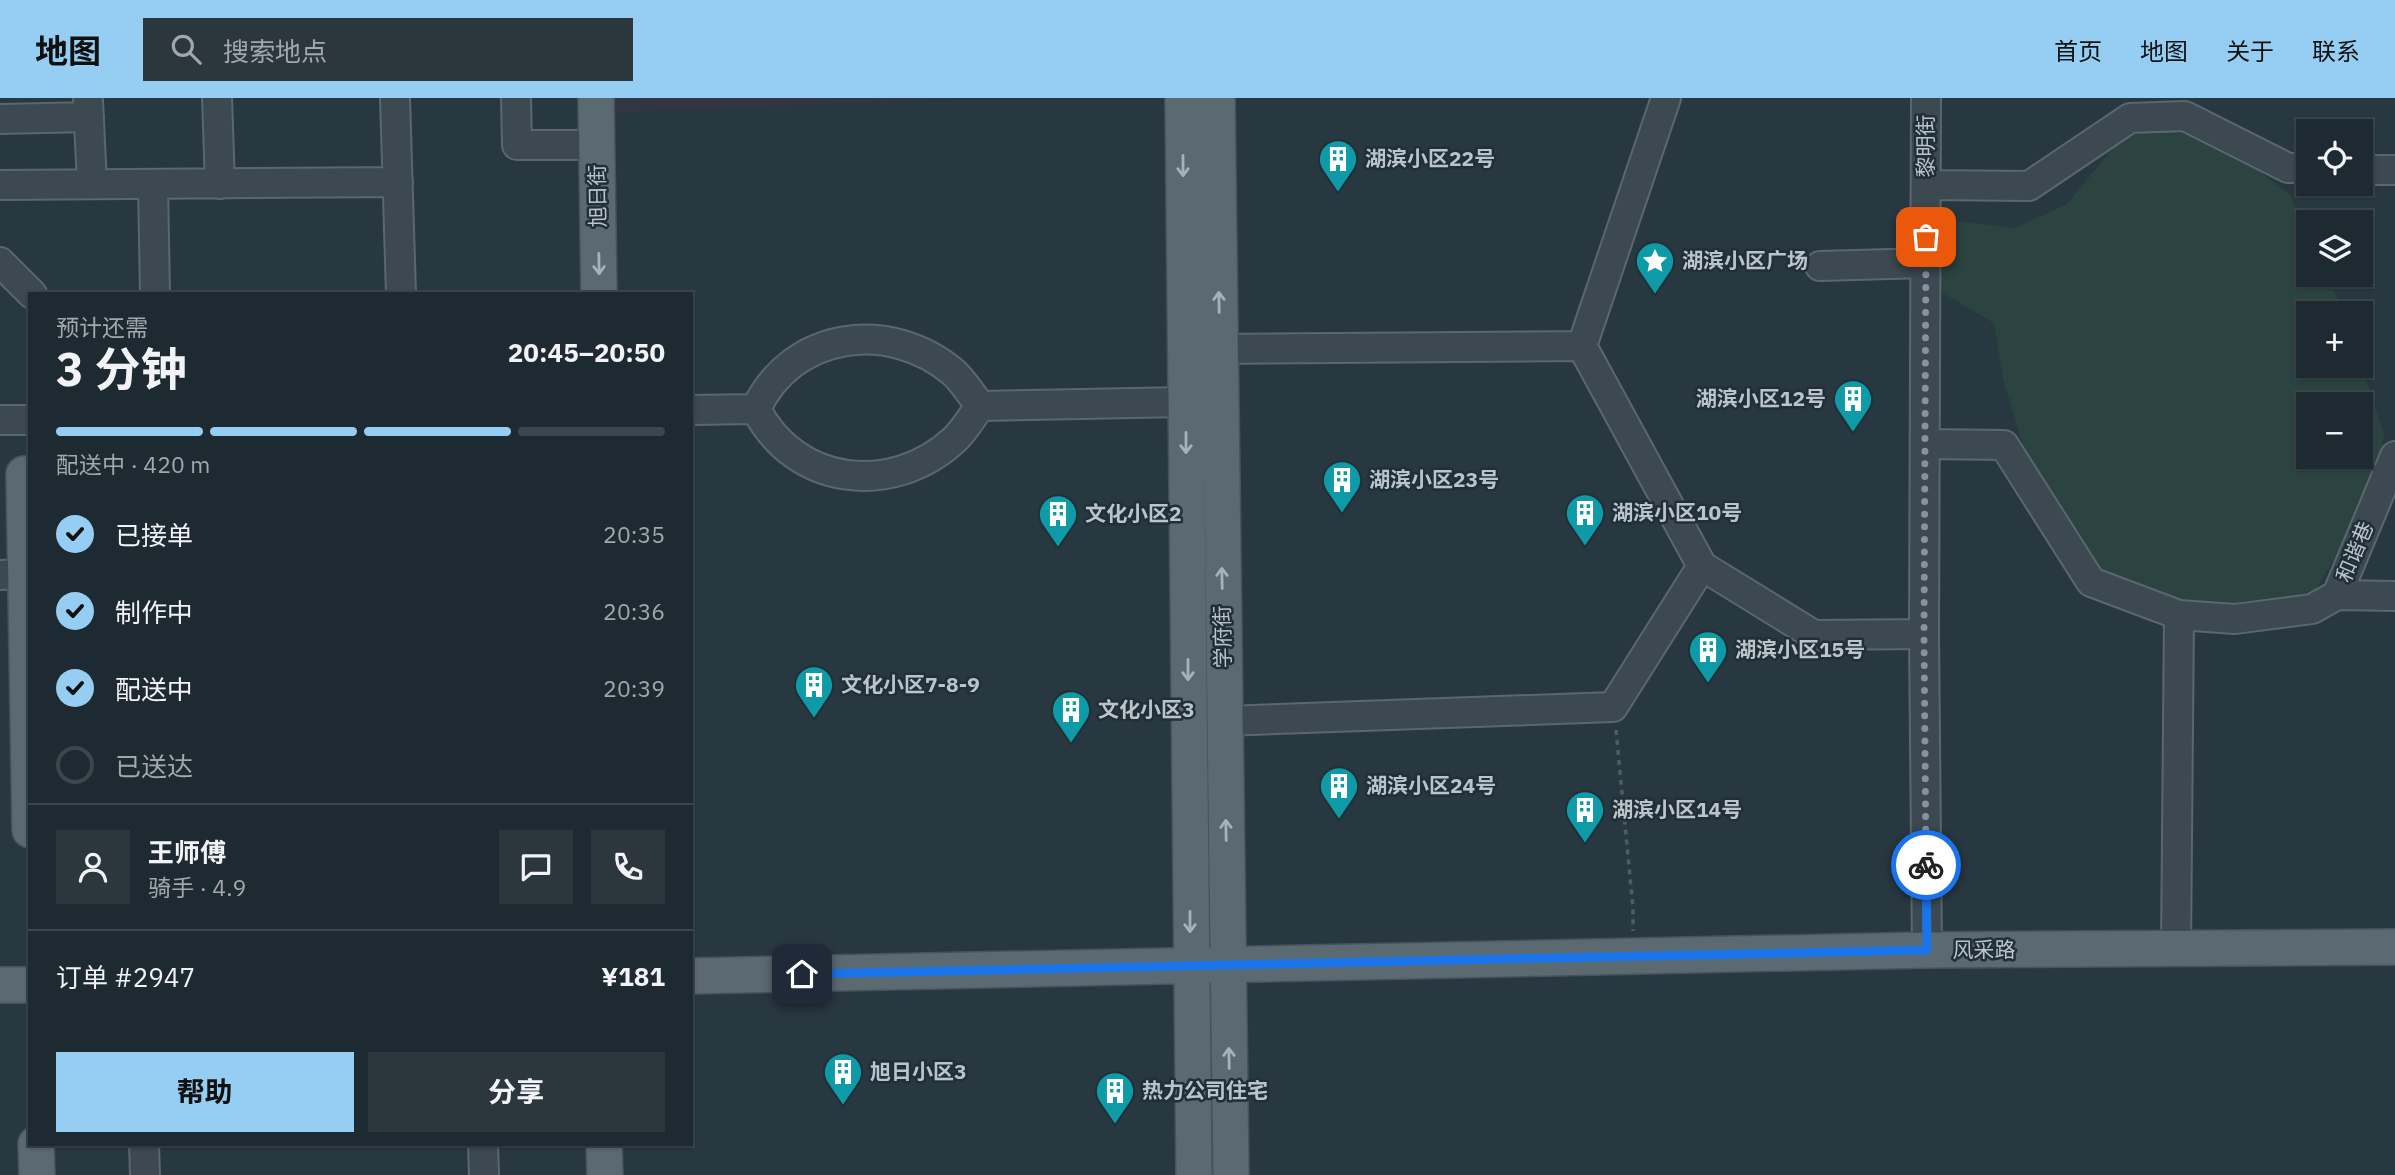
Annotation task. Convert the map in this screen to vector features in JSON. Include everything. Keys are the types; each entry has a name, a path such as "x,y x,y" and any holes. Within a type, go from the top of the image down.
{"main road":[{"name":"旭日街","path":"596,98 599,292"},
{"name":"学府街","path":"1183,98 1194,1175"},
{"name":"学府街","path":"1217,98 1231,1175"},
{"path":"1184,227 1200,213 1210,216 1218,226"},
{"path":"24,474 12,575 28,719"},
{"name":"风采路","path":"693,976 1927,950 2395,947"},
{"path":"0,985 28,985"},
{"path":"36,1146 37,1175"},
{"path":"604,1146 605,1175"}],"street":[{"path":"217,98 220,184"},
{"path":"395,98 401,292"},
{"path":"516,98 517,145 597,145"},
{"path":"1666,98 1582,346 1702,566 1814,635 1924,634"},
{"name":"黎明街","path":"1926,98 1924,634 1927,950"},
{"path":"0,118 89,108 92,184"},
{"path":"1926,185 2029,186 2130,118 2185,116 2288,168 2296,168"},
{"path":"2373,170 2395,170"},
{"path":"0,185 398,183"},
{"path":"153,184 155,292"},
{"path":"0,262 30,292"},
{"path":"1820,266 1926,263"},
{"path":"756,409 772,383 818,348 838,341 869,338 896,342 930,356 954,373 980,406"},
{"path":"1219,349 1582,346"},
{"path":"980,406 1186,402"},
{"path":"756,409 773,435 792,452 840,475 871,477 898,471 932,457 956,439 980,406"},
{"path":"693,410 756,409"},
{"path":"0,420 28,419"},
{"path":"1926,444 2004,445 2091,582 2179,615 2235,619 2312,609 2337,595"},
{"name":"和谐巷","path":"2395,456 2337,595 2395,596"},
{"path":"1224,721 1613,707 1702,566"},
{"path":"2176,948 2179,615"},
{"path":"144,1146 145,1175"},
{"path":"483,1146 484,1175"}],"path":[{"path":"1613,707 1633,908 1633,956"}],"shaded area":[{"path":"615,98 971,98 615,112"}],"green space":[{"path":"2173,121 2221,142 2290,195 2297,210 2296,287 2332,287 2339,301 2296,301 2296,378 2366,378 2370,392 2296,392 2296,469 2373,469 2373,401 2384,434 2376,476 2342,545 2312,596 2264,612 2140,599 2081,557 2029,465 2003,379 1994,323 1941,292 1936,219 2015,228 2067,204 2113,148 2148,126"}],"way so far":[{"path":"1926,237 1926,865"}],"place":[{"name":"湖滨小区22号","path":"1338,193"},
{"name":"湖滨小区广场","path":"1655,295"},
{"name":"湖滨小区12号","path":"1853,433"},
{"name":"湖滨小区23号","path":"1342,514"},
{"name":"湖滨小区10号","path":"1585,547"},
{"name":"文化小区2","path":"1058,548"},
{"name":"湖滨小区15号","path":"1708,684"},
{"name":"文化小区7-8-9","path":"814,719"},
{"name":"文化小区3","path":"1071,744"},
{"name":"湖滨小区24号","path":"1339,820"},
{"name":"湖滨小区14号","path":"1585,844"},
{"name":"旭日小区3","path":"843,1106"},
{"name":"热力公司住宅","path":"1115,1125"}],"route":[{"path":"802,974 1927,950 1926,865"}]}
